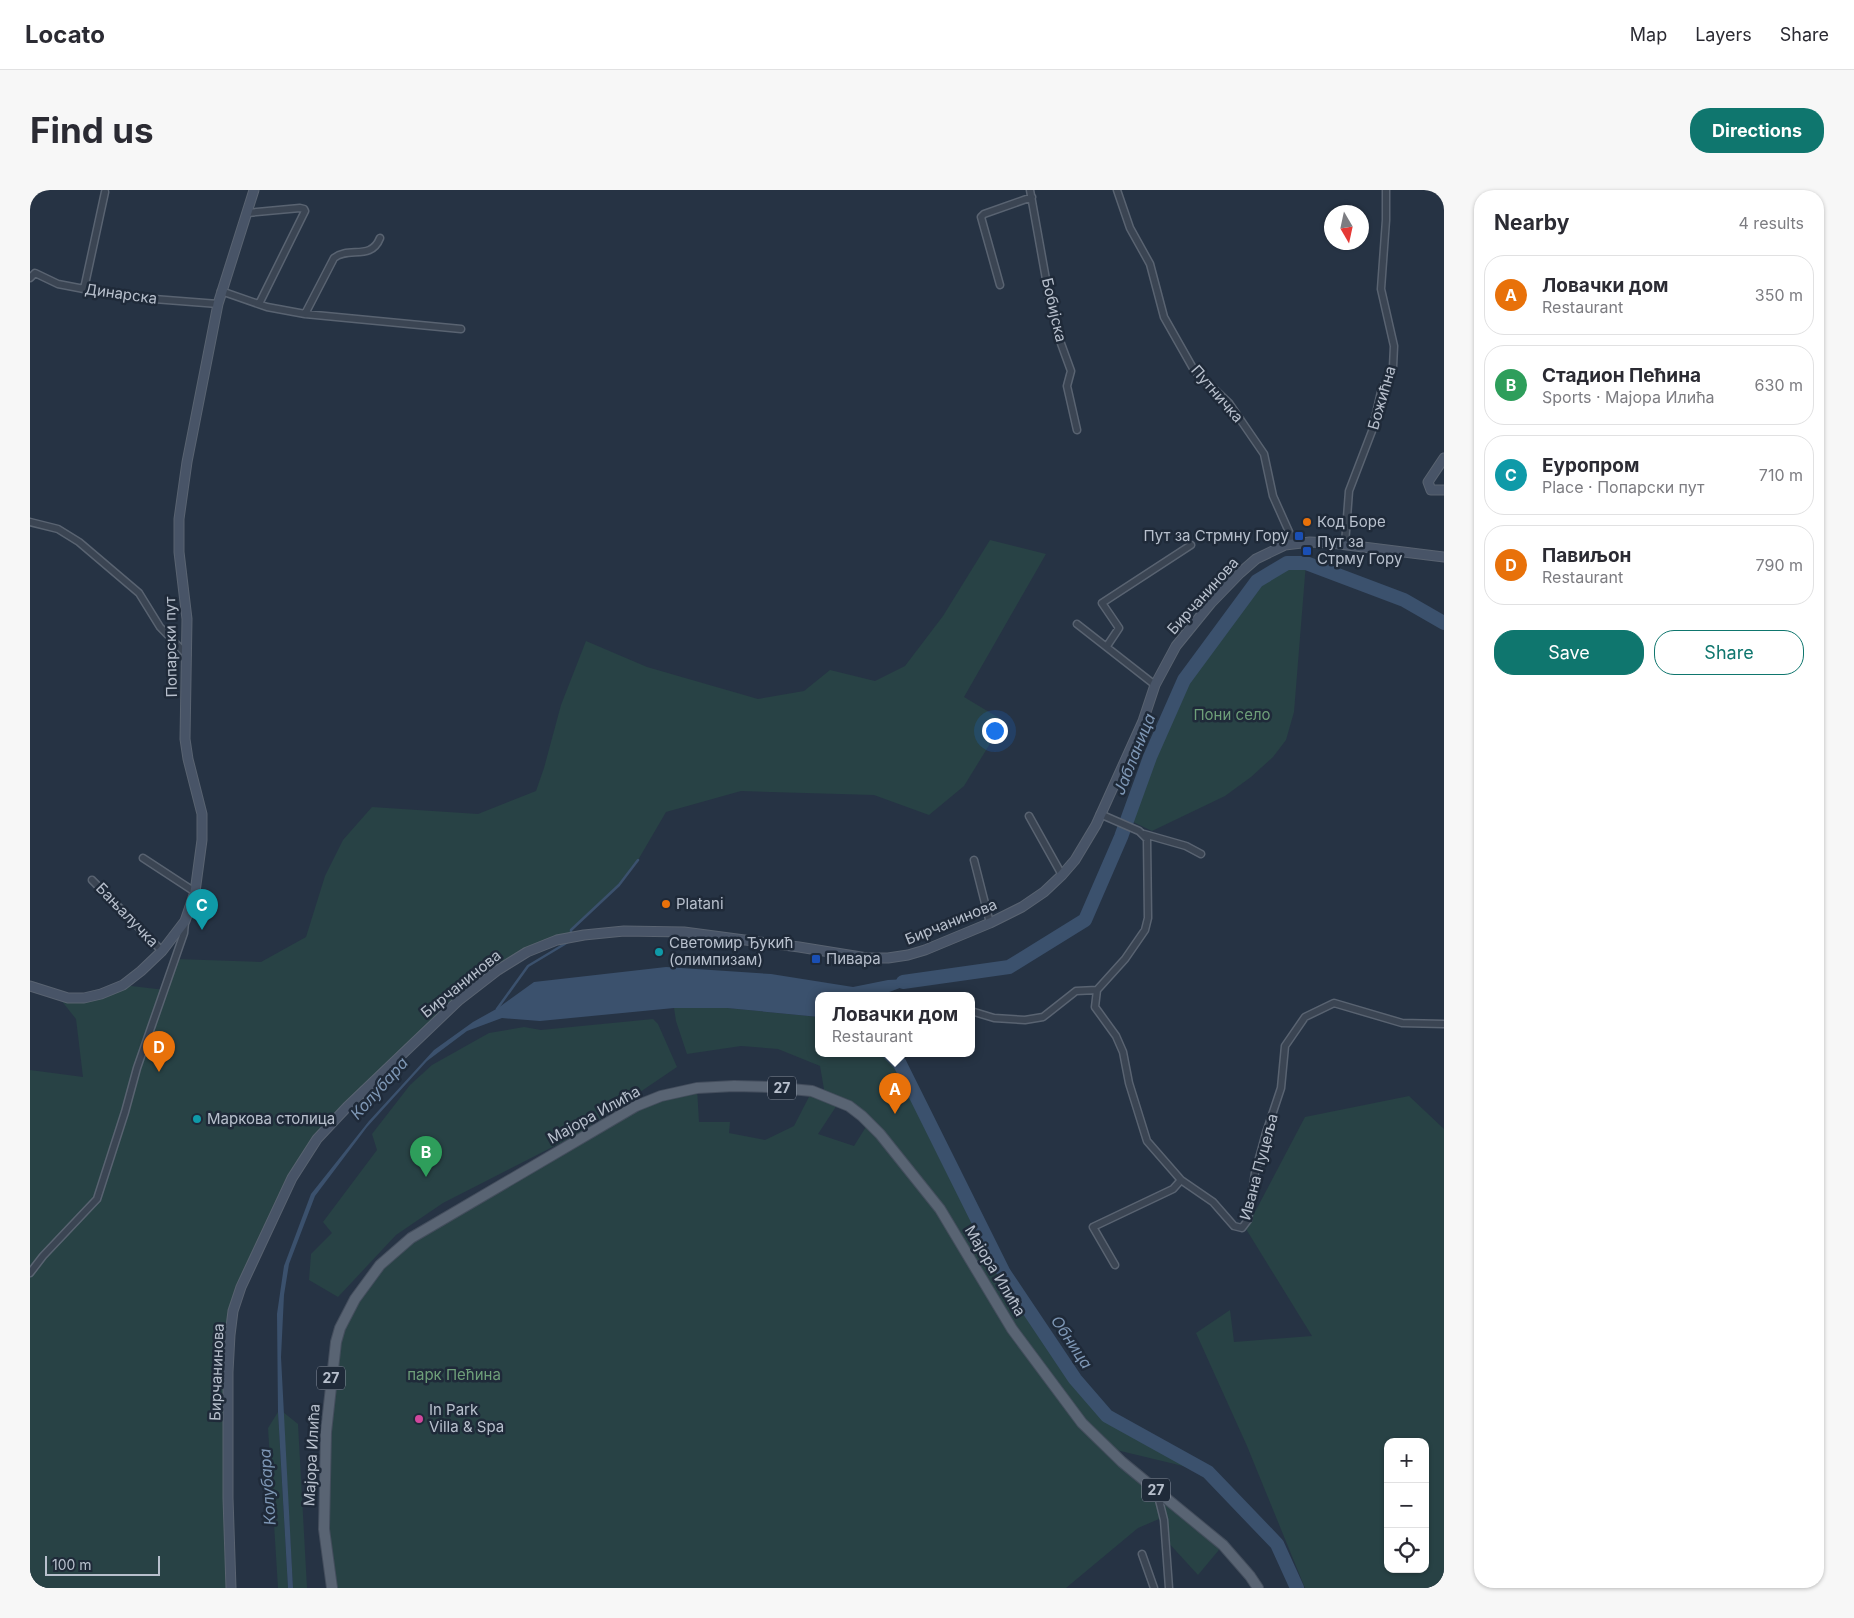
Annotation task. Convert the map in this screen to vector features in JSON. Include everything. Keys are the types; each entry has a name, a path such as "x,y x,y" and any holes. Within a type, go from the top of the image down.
{"main road":[{"name":"Попарски пут","path":"30,986 68,998 93,997 113,990 132,979 162,951 184,921 195,892 203,822 200,800 188,759 185,738 187,619 179,552 179,519 187,462 218,304 254,190"},
{"path":"1444,458 1428,482 1431,490 1444,490"},
{"path":"1289,544 1319,542 1345,544 1444,557"},
{"name":"Бирчанинова","path":"231,1588 228,1498 228,1363 233,1310 241,1287 292,1178 317,1139 341,1112 440,1017 511,961 540,946 578,936 624,931 684,932 867,958 888,958 925,950 990,923 1022,907 1044,892 1062,875 1085,845 1142,721 1155,685 1176,646 1211,603 1240,573 1256,559 1289,544"},
{"name":"Мајора Илића","path":"332,1588 324,1520 326,1433 332,1364 340,1328 361,1288 390,1256 423,1230 636,1106 661,1096 696,1088 734,1086 796,1088 825,1095 849,1106 862,1116 880,1134 940,1209 1008,1322 1071,1410 1107,1448 1224,1545 1246,1570 1258,1588"}],"street":[{"name":"Бобијска","path":"1030,190 1049,296 1059,338 1070,371 1068,386 1077,430"},
{"name":"Путничка","path":"1117,190 1130,228 1150,264 1164,317 1194,370 1229,403 1264,454 1274,496 1289,544"},
{"name":"Божићна","path":"1345,544 1349,491 1372,431 1381,392 1392,367 1394,346 1381,290 1386,190"},
{"path":"84,289 105,192"},
{"path":"1000,285 982,217 984,214 1032,198"},
{"path":"247,213 300,208 305,211 258,304"},
{"path":"305,314 334,258 369,250 375,247 380,238"},
{"name":"Динарска","path":"30,278 35,273 58,284 84,289 149,299 218,304"},
{"path":"222,290 258,304 305,314 461,329"},
{"path":"30,522 58,529 79,542 139,593 160,627 187,655"},
{"path":"1107,646 1119,628 1102,603 1191,545"},
{"path":"1077,624 1155,685"},
{"path":"1100,814 1142,832 1186,846 1201,854"},
{"path":"1029,816 1062,875"},
{"path":"975,1012 994,1018 1025,1020 1044,1017 1076,991 1096,990 1125,959 1145,930 1148,918 1148,843 1142,832"},
{"path":"143,858 195,892"},
{"path":"974,860 990,923"},
{"name":"Бањалучка","path":"92,880 162,951"},
{"path":"30,1273 43,1256 97,1199 137,1068 184,933 184,921"},
{"name":"Ивана Пуцеља","path":"1096,990 1094,1007 1116,1036 1123,1052 1129,1083 1147,1141 1181,1180 1213,1202 1234,1226 1242,1228 1248,1220 1255,1173 1266,1133 1282,1088 1285,1046 1305,1017 1334,1002 1402,1023 1444,1024"},
{"path":"1114,1265 1093,1227 1173,1189 1181,1180"},
{"path":"1159,1491 1158,1496 1164,1520 1169,1588"},
{"path":"1142,1554 1154,1588"}],"green space":[{"path":"990,540 1046,554 964,697 1004,721 964,786 929,815 874,795 741,791 666,812 638,860 619,885 571,929 572,937 498,970 317,1139 241,1287 230,1335 231,1588 30,1588 30,1070 83,1077 76,1019 57,995 68,998 123,985 165,990 176,959 261,962 306,937 325,876 343,840 372,807 478,814 536,791 561,705 586,641 647,667 758,699 804,691 830,670 875,681 905,666 943,616"},
{"name":"Пони село","path":"1287,563 1306,563 1294,712 1286,740 1273,757 1251,777 1225,796 1152,831 1127,819 1150,757 1184,680 1257,581"},
{"name":"парк Пећина","path":"674,1008 727,1008 815,1017 815,1057 893,1057 899,1062 1004,1273 1075,1379 1107,1416 1208,1472 1108,1448 1223,1545 1198,1575 1166,1540 1159,1519 1138,1528 1066,1588 332,1588 326,1548 332,1354 349,1308 402,1245 652,1099 697,1088 699,1122 730,1122 729,1133 765,1140 794,1126 812,1091 825,1095 820,1066 778,1049 741,1046 687,1054 676,1021","holes":["839,1102 869,1122 854,1146 818,1134"]},
{"path":"653,1019 658,1024 677,1067 578,1134 443,1203 396,1235 338,1297 309,1280 311,1254 332,1233 323,1222 377,1150 372,1134 410,1085 432,1065 489,1033 524,1027 541,1030"},
{"path":"1409,1096 1444,1129 1444,1588 1305,1588 1247,1446 1196,1333 1230,1310 1234,1342 1312,1336 1246,1229 1305,1117"},
{"path":"278,1412 288,1588 278,1588 268,1428"},
{"path":"283,1412 298,1424 307,1588 293,1588"}],"water":[{"path":"666,967 771,974 853,987 888,980 927,978 889,992 815,992 815,1017 727,1008 674,1008 540,1021 502,1018 467,1031 427,1061 367,1127 315,1196 289,1264 284,1295 281,1357 293,1588 288,1588 278,1412 277,1314 284,1266 311,1194 369,1121 434,1050 534,982"}],"waterway":[{"name":"Јабланица","path":"903,982 1009,967 1085,920 1121,837 1150,757 1184,680 1257,581 1287,563 1306,563 1404,600 1444,623"},
{"path":"571,936 571,930 619,885 638,860"},
{"path":"497,1009 528,966 568,942"},
{"name":"Обница","path":"893,1057 900,1064 1004,1273 1075,1379 1107,1416 1208,1472 1277,1544 1297,1588"}],"place":[{"name":"Код Боре","path":"1307,522"},
{"name":"Пут за Стрмну Гору","path":"1299,536"},
{"name":"Пут за Стрму Гору","path":"1307,551"},
{"name":"Platani","path":"666,904"},
{"name":"Еуропром","path":"202,930"},
{"name":"Светомир Ђукић (олимпизам)","path":"659,952"},
{"name":"Пивара","path":"816,959"},
{"name":"Павиљон","path":"159,1072"},
{"name":"Ловачки дом","path":"895,1114"},
{"name":"Маркова столица","path":"197,1119"},
{"name":"Стадион Пећина","path":"426,1177"},
{"name":"In Park Villa & Spa","path":"419,1419"}],"water label":[{"name":"Колубара","path":"379,1088"},
{"name":"Колубара","path":"267,1487"}]}
